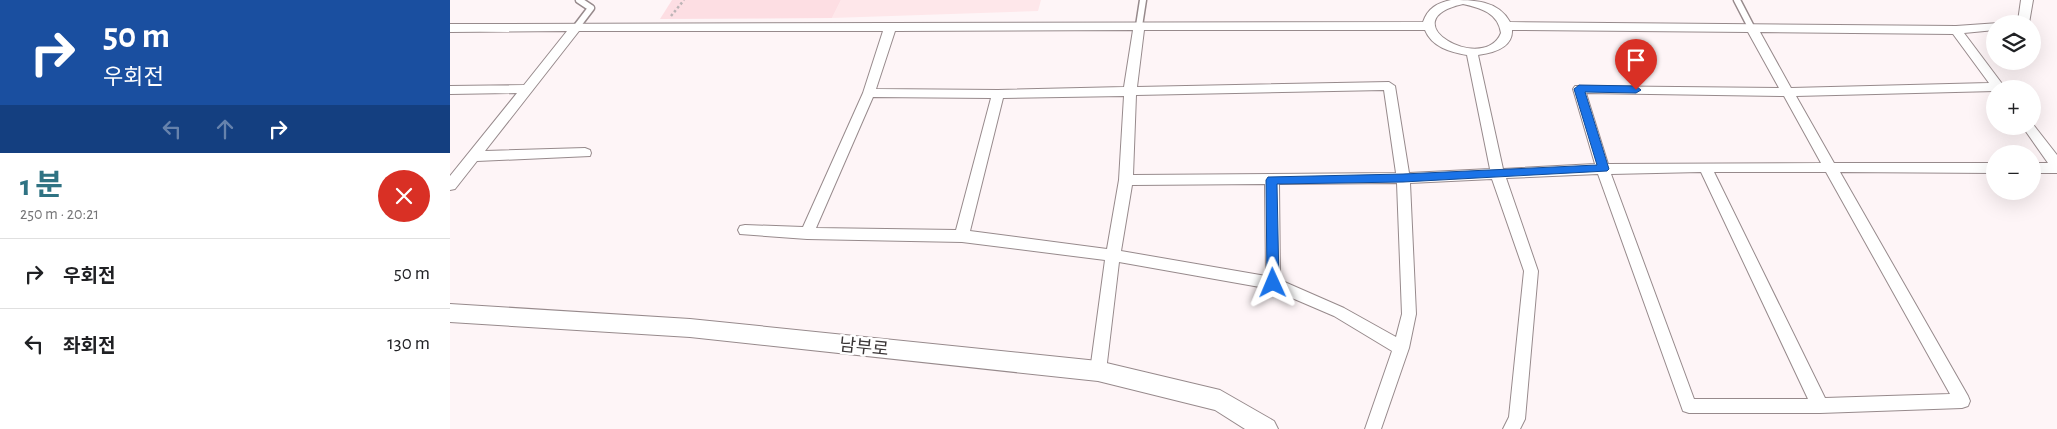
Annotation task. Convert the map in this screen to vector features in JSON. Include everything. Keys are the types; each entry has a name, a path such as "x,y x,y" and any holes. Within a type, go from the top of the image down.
{"main road":[{"name":"남부로","path":"450,313 690,328 1098,371 1220,401 1266,429"}],"street":[{"path":"2024,15 2027,0"},
{"path":"1463,1 1486,6 1496,12 1507,26 1505,39 1500,45 1483,52 1461,51 1442,44 1435,39 1428,26 1428,18 1433,11 1446,4 1463,1"},
{"path":"1098,371 1113,255 1126,180 1130,91 1139,26"},
{"path":"450,28 1428,26"},
{"path":"1507,26 1956,30 1986,27"},
{"path":"807,233 869,93 890,27"},
{"path":"1752,27 1790,92 1962,401 1820,406 1689,406 1603,169 1579,89 1790,92 1986,88"},
{"path":"450,185 575,29"},
{"path":"1956,30 1993,80"},
{"path":"1472,52 1497,173 1531,271 1517,419 1511,429"},
{"path":"869,93 998,94 1389,86 1403,178 1409,314 1401,348 1373,429"},
{"path":"450,90 527,90"},
{"path":"962,236 998,94"},
{"path":"2034,135 2057,167"},
{"path":"474,156 585,153"},
{"path":"1126,180 1403,178 1603,169 1706,167 1986,168"},
{"path":"1706,167 1820,406"},
{"path":"2041,168 2057,167"},
{"path":"1272,180 1273,283"},
{"path":"745,230 962,236 1113,255 1273,283 1339,312 1401,348"}],"lane":[{"path":"575,29 591,8 579,0"},
{"path":"1139,26 1143,0"},
{"path":"1737,0 1752,27"}],"path":[{"path":"669,18 684,0"}],"shaded area":[{"path":"672,0 841,0 832,18 660,19"},
{"path":"841,0 1041,0 1038,11 832,18"}],"route":[{"path":"1273,283 1272,180 1403,178 1603,169 1579,89 1636,90"}]}
